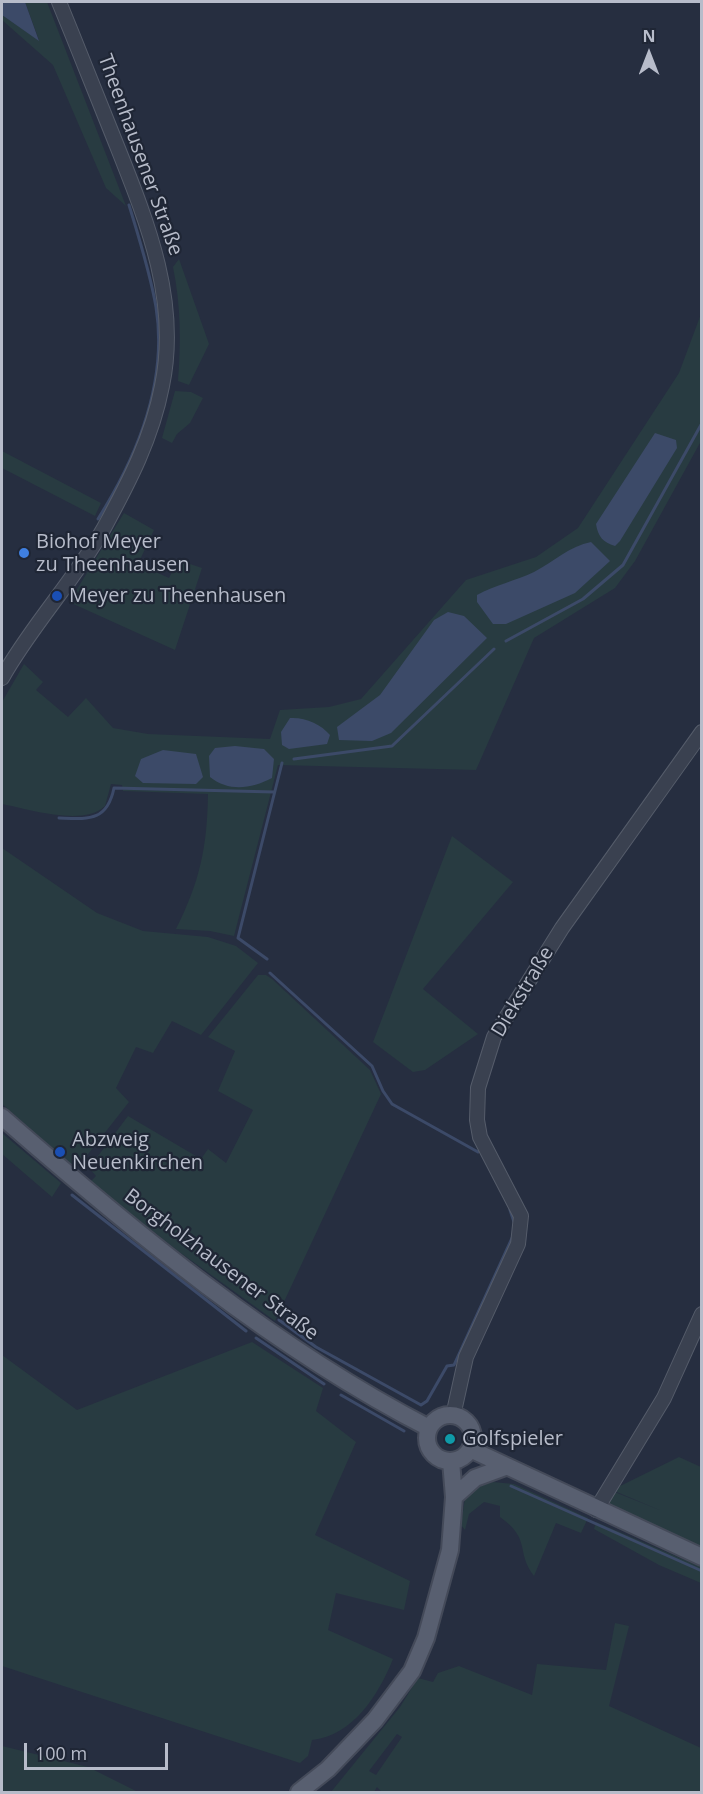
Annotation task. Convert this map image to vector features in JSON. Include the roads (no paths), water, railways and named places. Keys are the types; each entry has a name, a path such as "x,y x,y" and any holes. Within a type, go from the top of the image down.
{"main road":[{"name":"Borgholzhausener Straße","path":"2,1117 143,1235 260,1324 341,1378 429,1428"},
{"path":"453,1416 460,1418 470,1428 472,1442 465,1455 451,1461 440,1459 431,1451 427,1440 429,1428 439,1418 453,1416"},
{"path":"470,1449 596,1510 702,1557"},
{"path":"300,1792 328,1769 375,1720 412,1671 426,1638 450,1550 453,1497 451,1461"},
{"path":"453,1497 475,1478 505,1467"}],"street":[{"name":"Theenhausener Straße","path":"2,678 102,531 138,463 152,428 163,385 167,352 166,307 159,262 137,198 59,2"},
{"name":"Diekstraße","path":"453,1416 466,1357 518,1244 521,1224 516,1203 480,1137 477,1120 478,1088 494,1037 562,928 702,732"},
{"path":"596,1510 664,1398 702,1314"}],"water":[{"path":"2,2 25,2 39,41 2,15"},
{"path":"655,433 676,440 677,448 615,546 604,541 596,524"},
{"path":"591,542 610,561 575,593 506,624 493,624 477,602 477,595 534,572 569,551"},
{"path":"448,612 464,616 487,638 391,733 372,741 339,740 337,727 380,695 434,620"},
{"path":"290,718 307,720 322,728 330,735 327,744 289,749 282,745 281,732"},
{"path":"235,746 264,749 274,759 272,778 256,785 232,787 210,777 209,756 215,748"},
{"path":"163,750 196,754 203,777 196,784 143,783 135,776 141,759"}],"waterway":[{"path":"98,519 137,444 153,391 157,363 159,335 156,307 129,205"},
{"path":"506,641 583,599 623,565 702,423"},
{"path":"294,759 392,746 494,649"},
{"path":"267,959 238,938 282,763"},
{"path":"59,818 79,819 101,813 107,807 114,788 274,792"},
{"path":"270,973 372,1066 383,1091 392,1104 478,1152"},
{"path":"72,1195 246,1331"},
{"path":"510,1210 514,1222"},
{"path":"279,1320 316,1347 421,1405 427,1401 447,1366 454,1365 512,1238"},
{"path":"256,1338 324,1384"},
{"path":"341,1395 404,1431"},
{"path":"511,1486 702,1571"}],"place":[{"name":"Biohof Meyer zu Theenhausen","path":"24,553"},
{"name":"Meyer zu Theenhausen","path":"57,596"},
{"name":"Abzweig Neuenkirchen","path":"60,1152"},
{"name":"Golfspieler","path":"450,1439"}]}
